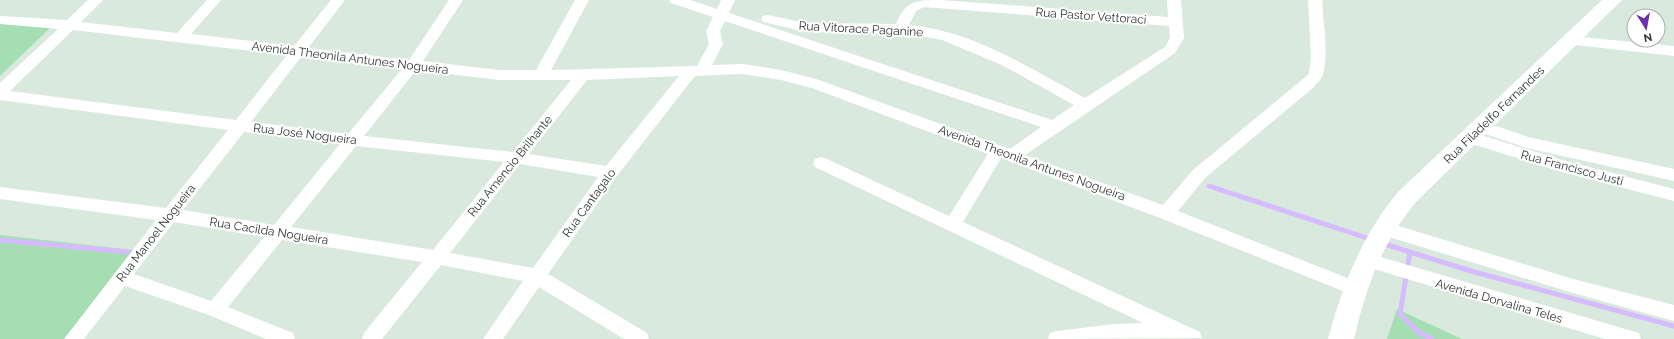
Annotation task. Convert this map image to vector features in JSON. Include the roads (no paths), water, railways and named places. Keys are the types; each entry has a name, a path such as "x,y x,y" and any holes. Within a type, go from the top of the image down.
{"main road":[{"name":"Rua Filadelfo Fernandes","path":"1341,339 1354,288 1375,242 1407,197 1613,0"}],"street":[{"path":"0,92 96,0"},
{"path":"180,38 214,0"},
{"name":"Rua Manoel Nogueira","path":"73,339 338,0"},
{"path":"215,310 350,140 412,66 456,0"},
{"path":"541,75 582,0"},
{"path":"676,0 726,7 1054,126"},
{"path":"952,225 1005,153 1054,126 1085,104 1170,50 1177,38 1177,22 1174,0"},
{"path":"1166,213 1199,174 1309,83 1316,75 1318,57 1315,0"},
{"name":"Rua Pastor Vettoraci","path":"901,29 909,9 917,3 1177,22"},
{"path":"696,70 716,44 713,31 726,7"},
{"name":"Rua Vitorace Paganine","path":"726,7 785,25 806,28 901,29 925,32 952,38 983,50 1085,104"},
{"name":"Avenida Theonila Antunes Nogueira","path":"0,20 70,25 499,75 584,75 743,69 781,75 816,84 1005,153 1166,213 1354,288"},
{"path":"1571,41 1674,51"},
{"name":"Rua Cantagalo","path":"492,339 610,173 696,70"},
{"name":"Rua Amencio Brilhante","path":"371,339 435,257 584,75"},
{"name":"Rua José Nogueira","path":"0,96 350,140 517,158 610,173"},
{"path":"1476,132 1527,142 1674,176"},
{"name":"Rua Francisco Justi","path":"1476,132 1555,164 1674,194"},
{"path":"821,164 1194,338"},
{"name":"Rua Cacilda Nogueira","path":"0,193 170,215 435,257 536,276"},
{"path":"1375,242 1573,286 1674,313"},
{"name":"Avenida Dorvalina Teles","path":"1375,242 1397,270 1632,339"},
{"path":"536,276 640,339"},
{"path":"121,278 215,310 286,339"},
{"path":"1057,339 1122,332 1156,331 1194,338"}],"waterway":[{"path":"1209,186 1373,240"},
{"path":"0,240 128,252"},
{"path":"1381,243 1410,252"},
{"path":"1410,252 1471,271 1674,326"},
{"path":"1410,252 1400,314 1418,332 1432,339"}]}
